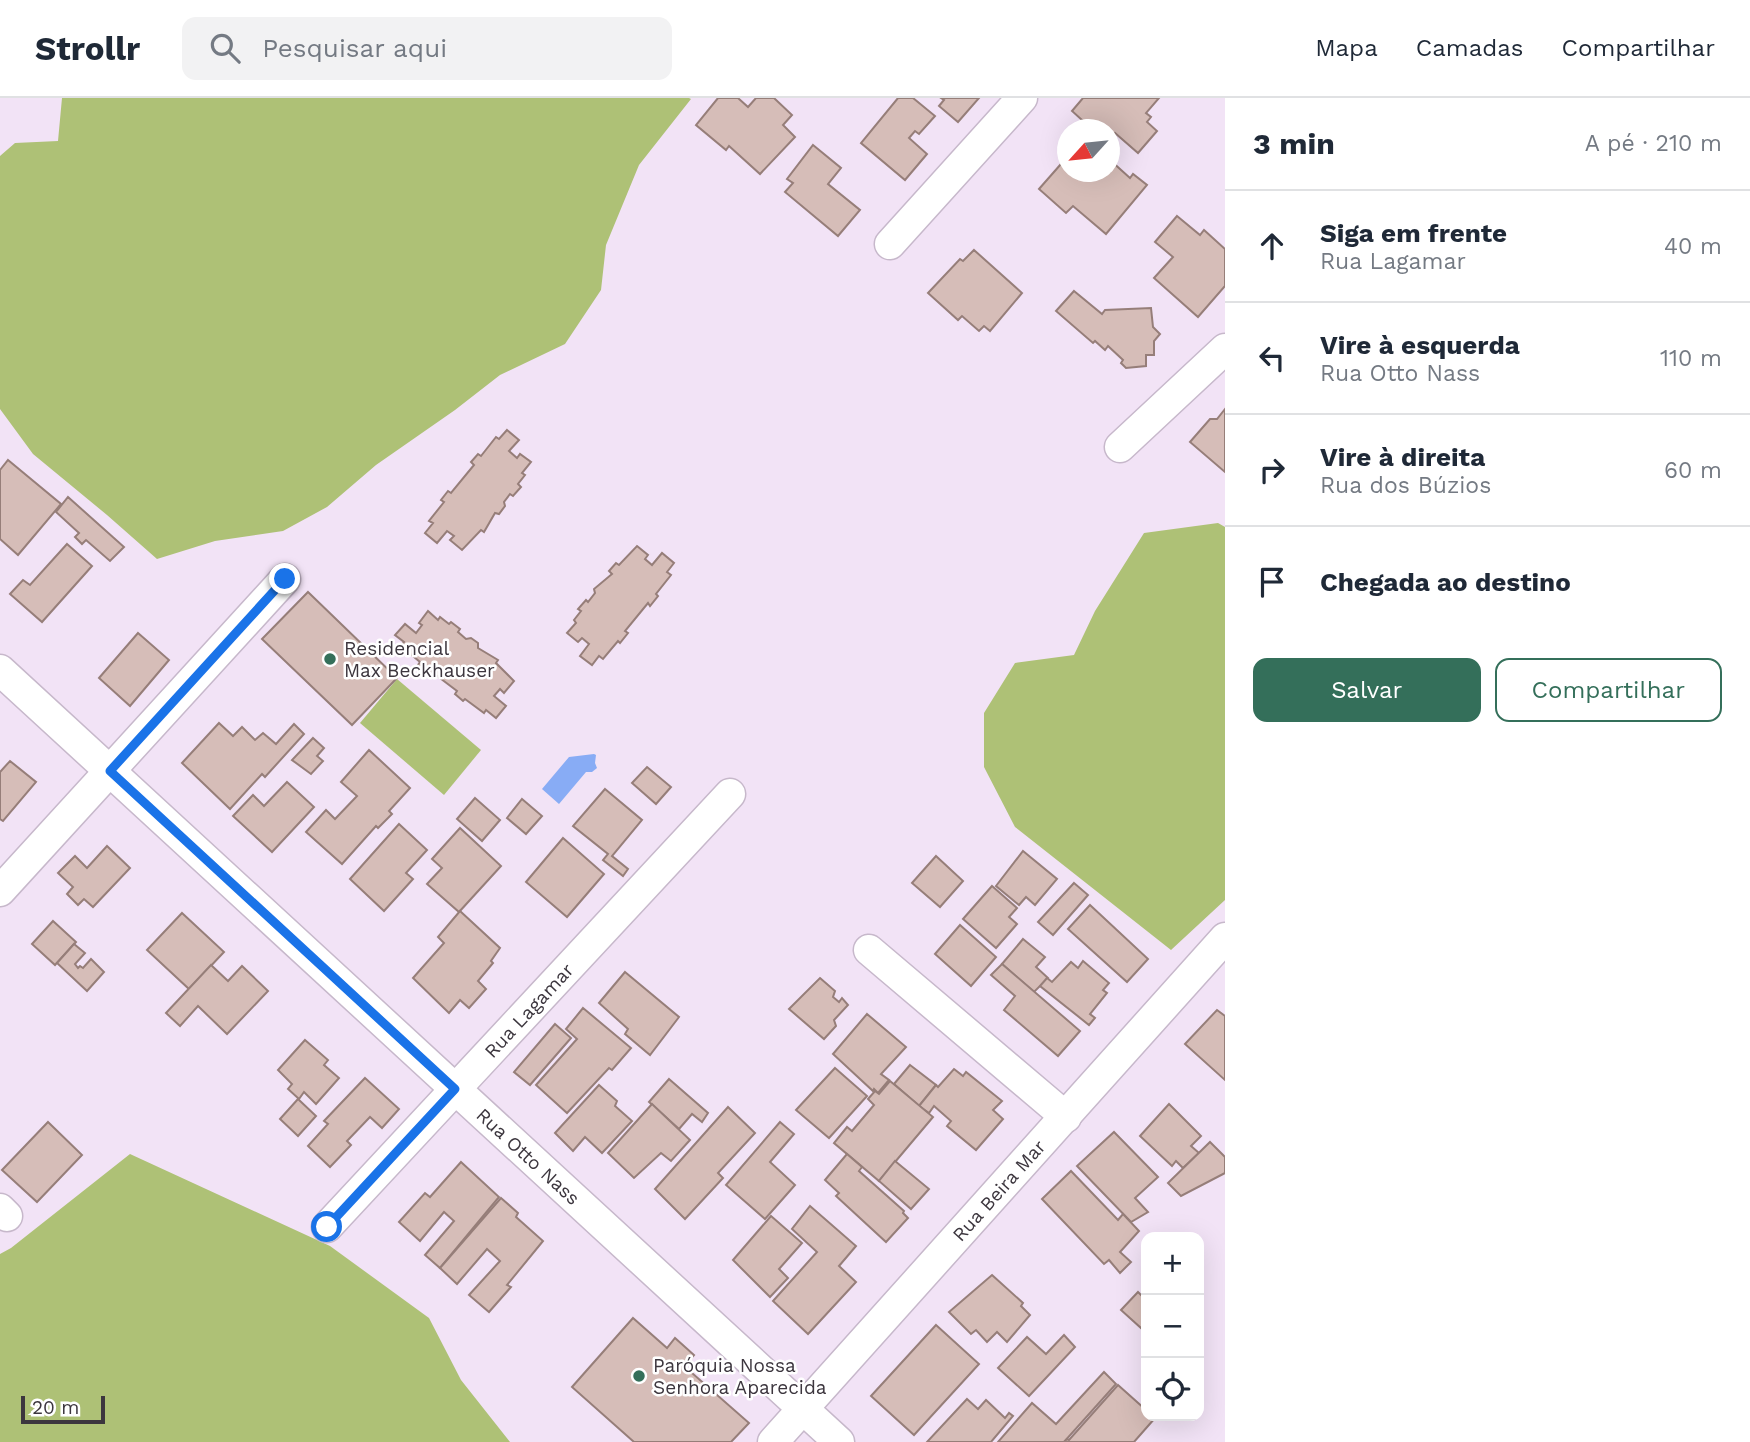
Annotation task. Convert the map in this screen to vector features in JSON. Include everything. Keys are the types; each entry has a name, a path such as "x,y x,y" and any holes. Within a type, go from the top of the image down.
{"street":[{"path":"890,244 1022,98"},
{"path":"1120,447 1225,348"},
{"path":"0,891 285,579"},
{"name":"Rua Otto Nass","path":"0,670 839,1442"},
{"name":"Rua Lagamar","path":"327,1227 730,794"},
{"name":"Rua Beira Mar","path":"773,1442 1225,938"},
{"path":"869,950 1066,1117"}],"green space":[{"path":"62,98 691,99 639,165 606,245 601,290 565,344 500,375 376,465 327,507 283,531 215,541 157,559 33,454 0,409 0,156 15,143 58,141"},
{"path":"1218,523 1225,527 1225,900 1171,950 1015,827 984,767 984,713 1015,663 1074,655 1095,611 1144,533"},
{"path":"397,679 481,750 444,795 360,723"},
{"path":"130,1154 330,1246 429,1318 461,1380 510,1442 0,1442 0,1254"}],"water":[{"path":"594,754 597,768 586,772 559,804 542,789 569,757"}],"building":[{"path":"718,98 738,98 748,107 756,98 774,98 792,115 783,125 795,137 760,174 729,146 726,150 696,125"},
{"path":"898,98 913,98 935,116 919,134 915,131 909,138 927,154 905,180 861,143"},
{"path":"941,98 979,98 958,122 939,106 944,100"},
{"path":"1083,98 1159,98 1146,113 1151,117 1147,122 1157,131 1138,153 1120,137 1120,119 1081,119 1072,111"},
{"path":"813,145 841,168 828,184 860,210 838,236 785,192 793,183 787,179"},
{"path":"1057,169 1057,182 1120,182 1120,169 1130,178 1133,174 1147,185 1106,234 1073,206 1066,213 1039,189"},
{"path":"1177,216 1200,235 1204,230 1225,249 1225,286 1198,317 1154,278 1173,257 1155,242"},
{"path":"974,250 1022,293 990,331 984,326 979,331 962,316 958,320 928,293 960,259 963,261"},
{"path":"1074,291 1102,314 1105,310 1151,308 1153,327 1160,334 1154,341 1154,355 1146,355 1146,366 1126,368 1121,363 1123,360 1108,346 1105,350 1095,341 1093,343 1056,311"},
{"path":"1225,409 1225,472 1190,442 1210,419 1217,419"},
{"path":"507,430 519,440 509,451 517,458 520,454 531,462 522,473 525,475 518,484 521,487 513,496 510,494 504,502 505,506 499,514 495,513 484,532 481,530 462,550 450,540 454,536 447,531 437,543 425,533 433,523 429,521 444,502 441,500 448,491 451,493 474,465 471,462 478,454 481,456 496,437 499,439"},
{"path":"8,460 61,504 18,555 0,539 0,470"},
{"path":"68,497 124,547 110,561 86,540 82,544 75,537 79,533 56,512"},
{"path":"67,544 92,566 42,622 10,594 23,580 30,585"},
{"path":"637,546 648,555 645,559 652,565 662,553 674,563 667,572 671,575 650,606 648,603 625,631 628,633 620,643 618,641 603,659 599,656 592,665 580,656 589,644 582,638 578,642 567,633 576,623 574,620 581,611 578,609 586,600 588,602 595,593 594,589 612,574 609,571 616,563 619,565"},
{"name":"Residencial Max Beckhauser","path":"308,592 397,678 352,725 262,639"},
{"path":"428,611 438,620 440,617 449,624 451,622 460,629 458,632 466,639 471,638 478,643 478,648 498,660 496,663 514,681 504,693 500,689 494,696 506,706 496,718 465,699 463,701 455,694 457,691 428,669 426,671 418,665 420,662 401,646 404,642 395,635 405,624 416,633 422,625 419,623"},
{"path":"138,633 169,660 130,706 99,678"},
{"path":"219,723 233,736 242,727 255,740 263,733 276,744 294,724 304,734 265,777 262,774 230,809 182,763"},
{"path":"313,738 324,748 317,756 323,761 311,774 292,760"},
{"path":"369,750 410,788 389,811 392,814 378,828 376,826 342,864 306,832 326,810 335,819 357,796 341,782"},
{"path":"10,761 36,782 3,821 0,819 0,772"},
{"path":"647,767 671,787 656,804 632,783"},
{"path":"287,782 314,807 272,852 233,816 253,795 264,806"},
{"path":"605,789 642,820 612,856 628,869 623,876 603,860 608,854 573,826"},
{"path":"475,798 500,820 482,841 457,819"},
{"path":"522,799 542,816 526,834 507,818"},
{"path":"399,824 427,850 406,873 413,879 384,911 350,879"},
{"path":"460,828 501,866 459,912 427,884 442,868 432,859"},
{"path":"563,838 604,874 567,917 526,882"},
{"path":"107,846 130,868 93,907 84,899 78,905 67,894 73,887 58,873 75,856 87,868"},
{"path":"1023,851 1057,879 1035,905 1026,897 1019,905 996,886"},
{"path":"936,856 963,881 940,907 912,883"},
{"path":"1074,883 1088,895 1053,935 1038,922"},
{"path":"992,886 1017,908 1009,917 1017,924 996,948 963,919"},
{"path":"1090,905 1148,959 1127,982 1068,929"},
{"path":"460,911 500,948 491,961 493,963 478,981 486,989 469,1008 460,1000 449,1013 413,978 444,943 438,937"},
{"path":"182,913 224,952 189,989 147,950"},
{"path":"53,921 76,942 55,965 32,944"},
{"path":"960,925 996,957 971,986 935,954"},
{"path":"1023,939 1045,957 1036,967 1048,978 1034,992 1002,964"},
{"path":"74,944 85,953 75,964 78,968 83,968 91,959 104,972 87,991 57,963"},
{"path":"1083,961 1109,983 1103,990 1107,993 1090,1014 1095,1018 1089,1025 1040,986 1047,978 1052,982 1071,962 1078,968"},
{"path":"1002,964 1080,1031 1058,1056 1004,1010 1015,996 991,975"},
{"path":"211,965 228,981 242,966 268,991 227,1034 198,1006 180,1026 166,1013"},
{"path":"625,972 679,1017 650,1055 625,1034 628,1029 599,1003"},
{"path":"820,978 835,991 833,997 839,1002 842,998 848,1005 834,1020 836,1026 824,1039 789,1009"},
{"path":"583,1008 631,1048 567,1113 536,1085 577,1039 566,1029"},
{"path":"1217,1010 1225,1016 1225,1080 1185,1044"},
{"path":"867,1014 906,1047 881,1074 889,1080 878,1093 833,1054"},
{"path":"555,1024 571,1038 530,1085 514,1072"},
{"path":"305,1040 328,1060 324,1065 339,1078 316,1104 304,1092 299,1099 288,1089 292,1084 278,1070"},
{"path":"910,1065 936,1085 919,1106 894,1084"},
{"path":"835,1068 867,1096 829,1138 796,1110"},
{"path":"954,1069 963,1076 966,1072 1002,1101 993,1110 1003,1119 976,1150 947,1126 951,1121 934,1106 929,1113 919,1106"},
{"path":"365,1078 399,1109 382,1128 370,1117 347,1141 351,1145 330,1167 308,1146 328,1124 324,1121"},
{"path":"669,1079 708,1113 702,1122 692,1114 679,1129 649,1102"},
{"path":"890,1081 933,1117 879,1181 834,1143 847,1127 852,1131 874,1105 868,1099 875,1091 879,1094"},
{"path":"599,1085 617,1101 615,1106 632,1121 602,1153 585,1137 573,1151 555,1133"},
{"path":"298,1099 316,1116 298,1136 280,1119"},
{"path":"652,1104 690,1140 671,1161 661,1153 634,1178 608,1153"},
{"path":"1169,1104 1201,1136 1191,1146 1199,1153 1183,1168 1176,1161 1172,1166 1140,1136"},
{"path":"728,1107 755,1133 718,1173 723,1178 685,1219 655,1189"},
{"path":"48,1122 82,1155 37,1202 2,1170"},
{"path":"780,1122 794,1134 770,1162 795,1185 765,1219 726,1185"},
{"path":"1114,1132 1158,1177 1135,1198 1148,1212 1131,1222 1077,1166"},
{"path":"1210,1142 1225,1157 1225,1173 1181,1196 1168,1183"},
{"path":"847,1154 862,1167 859,1171 904,1211 908,1218 886,1242 836,1196 839,1193 825,1180"},
{"path":"895,1161 929,1189 911,1209 879,1181"},
{"path":"461,1162 499,1197 440,1268 425,1255 454,1221 444,1212 420,1241 399,1222 425,1193 430,1197"},
{"path":"1071,1171 1118,1220 1123,1214 1139,1231 1120,1252 1131,1262 1120,1273 1109,1260 1104,1264 1042,1199"},
{"path":"501,1198 518,1213 516,1217 543,1241 507,1285 511,1287 489,1312 469,1295 500,1261 487,1249 457,1284 440,1268"},
{"path":"810,1206 856,1246 839,1266 856,1282 808,1334 773,1301 817,1252 792,1229"},
{"path":"771,1216 802,1243 779,1269 788,1278 770,1297 733,1260"},
{"path":"992,1275 1023,1303 1021,1306 1030,1315 1007,1342 997,1332 987,1342 976,1330 971,1334 949,1312"},
{"path":"1138,1292 1141,1295 1141,1328 1121,1310"},
{"name":"Paróquia Nossa Senhora Aparecida","path":"633,1318 667,1348 675,1338 694,1355 684,1366 749,1423 731,1442 634,1442 572,1387"},
{"path":"936,1325 979,1364 914,1435 871,1396"},
{"path":"1064,1335 1075,1347 1029,1396 998,1368 1027,1337 1046,1354"},
{"path":"1104,1372 1116,1384 1064,1442 998,1442 1032,1403 1056,1424"},
{"path":"1118,1385 1141,1406 1141,1421 1152,1421 1134,1442 1064,1442 1069,1440"},
{"path":"967,1399 978,1409 986,1400 1005,1418 1009,1413 1013,1416 991,1442 927,1442"}],"place":[{"name":"Residencial Max Beckhauser","path":"330,659"},
{"name":"Paróquia Nossa Senhora Aparecida","path":"639,1376"}],"route":[{"path":"285,579 110,771 455,1089 327,1227"}]}
